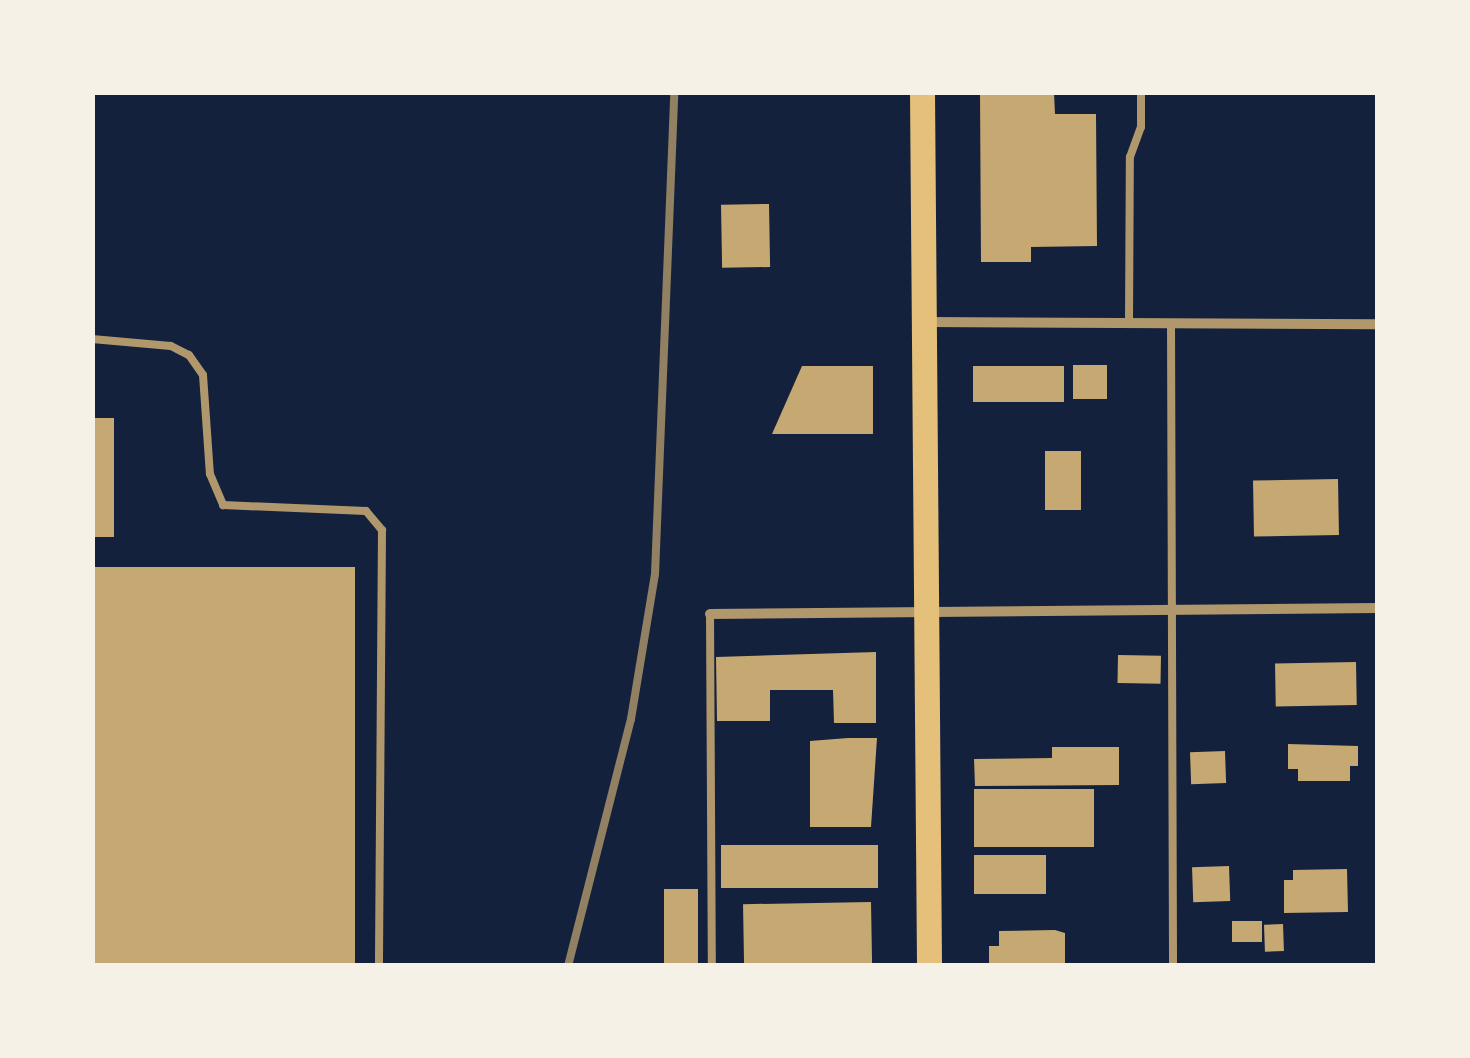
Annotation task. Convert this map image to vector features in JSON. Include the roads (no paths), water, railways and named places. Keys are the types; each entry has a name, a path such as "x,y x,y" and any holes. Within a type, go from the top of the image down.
{"main road":[{"path":"922,92 929,966"}],"street":[{"path":"924,322 1378,324"},
{"path":"710,614 926,609 1378,608"}],"lane":[{"path":"1129,323 1130,157 1141,127 1141,92"},
{"path":"1172,323 1172,966"},
{"path":"92,339 171,346 190,355 203,375 210,474 223,506 366,511 382,530 380,966"},
{"path":"710,614 712,966"}],"railway":[{"path":"568,966 631,719 655,574 674,92"}]}
